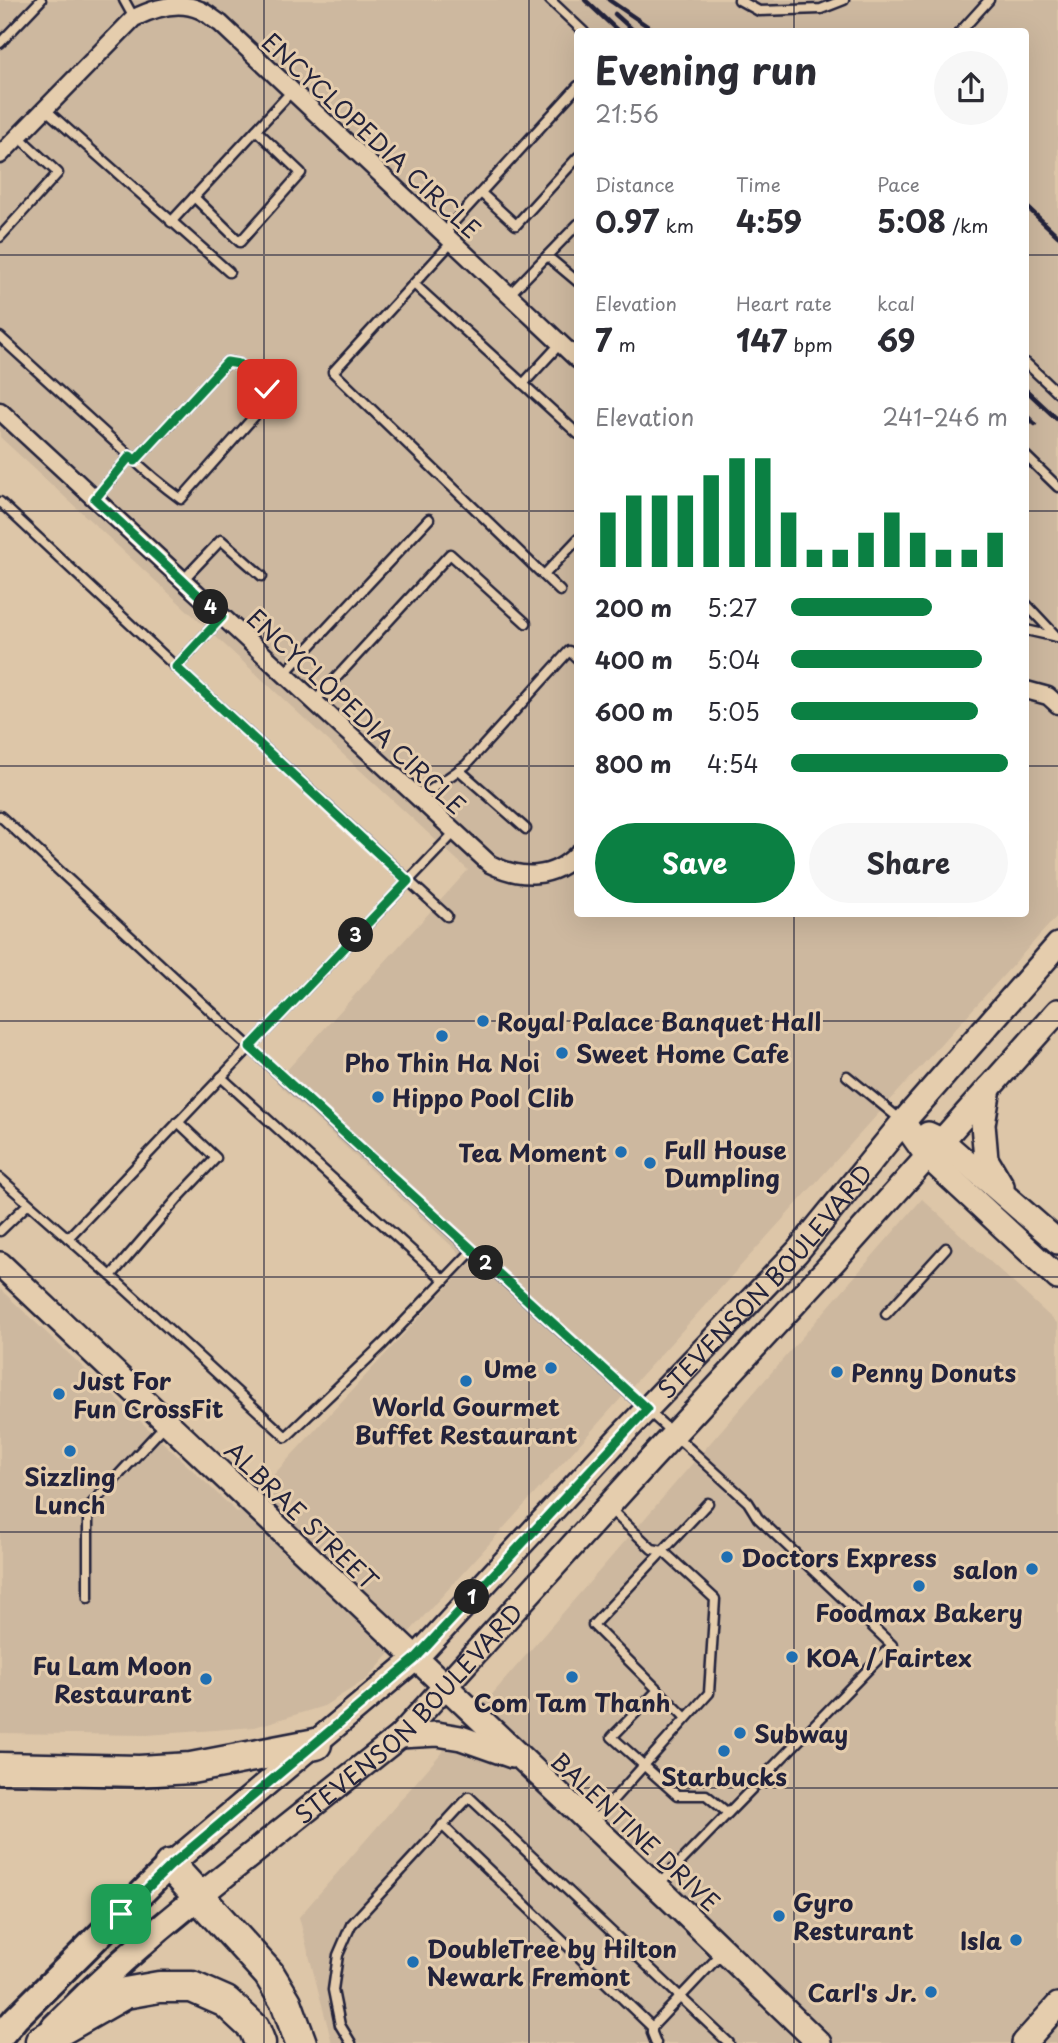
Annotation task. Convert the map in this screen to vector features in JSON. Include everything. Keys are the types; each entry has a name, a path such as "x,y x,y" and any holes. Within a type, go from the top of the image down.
{"highway":[{"path":"0,1768 139,1771 191,1768 316,1744"},
{"path":"170,1866 269,1975 286,2002 301,2043"},
{"path":"40,2042 125,1993 159,1987 192,1987 226,2002 254,2028 260,2043"}],"main road":[{"name":"STEVENSON BOULEVARD","path":"0,2037 170,1866 415,1659 797,1252 903,1122 1058,945"},
{"name":"STEVENSON BOULEVARD","path":"40,2042 93,1987 145,1939 400,1736 835,1261 1058,1011"},
{"path":"989,1088 983,1124 986,1159 1013,1203"},
{"path":"903,1122 934,1148 1013,1203 1058,1242"},
{"path":"934,1148 1058,1278"},
{"name":"ALBRAE STREET","path":"0,1264 415,1659"},
{"name":"BALENTINE DRIVE","path":"415,1659 820,2043"},
{"path":"400,1736 437,1734 461,1738 523,1760"},
{"path":"1024,2043 1058,2005"}],"street":[{"name":"ENCYCLOPEDIA CIRCLE","path":"0,155 134,18 152,9 181,3 199,9 219,23 574,356"},
{"name":"ENCYCLOPEDIA CIRCLE","path":"0,411 490,864 507,872 530,876 552,871 574,857"},
{"path":"1029,691 1048,696 1058,705"}],"lane":[{"path":"0,43 41,0"},
{"path":"124,0 134,18"},
{"path":"550,0 580,28"},
{"path":"739,0 759,11 821,9 844,0"},
{"path":"964,28 989,0"},
{"path":"560,591 333,372 414,284 481,193 574,90"},
{"path":"171,222 292,91"},
{"path":"45,109 229,272"},
{"path":"194,197 240,242 301,173 256,130"},
{"path":"0,237 58,173 18,136"},
{"path":"481,193 516,225 574,161"},
{"path":"509,296 574,228"},
{"path":"547,256 574,279"},
{"path":"414,284 574,430"},
{"path":"0,337 132,459 155,480 181,499 267,402 267,389 239,364 227,362 132,459 95,499"},
{"path":"523,384 560,344"},
{"path":"1029,366 1058,393"},
{"path":"1029,459 1058,486"},
{"path":"0,502 447,916"},
{"path":"284,674 429,519"},
{"path":"183,580 220,540 262,576"},
{"path":"544,575 574,543"},
{"path":"314,702 450,554 526,623"},
{"path":"1029,607 1057,637"},
{"path":"176,667 222,617"},
{"path":"1029,631 1057,637"},
{"path":"419,798 466,765 569,651 574,655"},
{"path":"459,770 526,829"},
{"path":"0,816 748,1502 758,1518 892,1646 657,1886"},
{"path":"68,1238 455,832"},
{"path":"847,1076 903,1122"},
{"path":"221,1077 444,1280"},
{"path":"111,1276 216,1158 178,1122"},
{"path":"0,1178 286,1437 383,1343 472,1251"},
{"path":"0,1231 28,1204"},
{"path":"886,1314 946,1248"},
{"path":"88,1598 88,1508 167,1422"},
{"path":"687,1718 593,1625 708,1503"},
{"path":"591,1825 709,1693 715,1600 663,1551 652,1549 608,1507"},
{"path":"658,1690 612,1737 677,1795 706,1795 728,1813"},
{"path":"351,2043 340,2025 333,1990 338,1955 351,1925 468,1797 729,2043"},
{"path":"442,1825 652,2027"},
{"path":"656,2043 652,2027 724,1951"}],"shaded area":[{"path":"0,0 1058,0 1058,915 367,1679 324,1706 255,1727 147,1735 0,1733 0,1289 238,1513 470,1263 276,1082 468,870 0,437"},
{"path":"922,1199 1058,1324 1058,2043 332,2043 299,1917"}],"railway":[{"path":"585,0 615,28"},
{"path":"609,0 650,28"},
{"path":"615,14 631,28"},
{"path":"1029,209 1058,236"},
{"path":"1029,393 1058,420"},
{"path":"1029,418 1035,424"}],"place":[{"name":"Royal Palace Banquet Hall","path":"483,1021"},
{"name":"Pho Thin Ha Noi","path":"442,1036"},
{"name":"Sweet Home Cafe","path":"562,1053"},
{"name":"Hippo Pool Clib","path":"378,1097"},
{"name":"Tea Moment","path":"621,1152"},
{"name":"Full House Dumpling","path":"650,1163"},
{"name":"Ume","path":"551,1368"},
{"name":"Penny Donuts","path":"837,1372"},
{"name":"World Gourmet Buffet Restaurant","path":"466,1381"},
{"name":"Just For Fun CrossFit","path":"59,1394"},
{"name":"Sizzling Lunch","path":"70,1451"},
{"name":"Doctors Express","path":"727,1557"},
{"name":"salon","path":"1032,1569"},
{"name":"Foodmax Bakery","path":"919,1586"},
{"name":"KOA / Fairtex","path":"792,1657"},
{"name":"Com Tam Thanh","path":"572,1677"},
{"name":"Fu Lam Moon Restaurant","path":"206,1679"},
{"name":"Subway","path":"740,1733"},
{"name":"Starbucks","path":"724,1751"},
{"name":"Gyro Resturant","path":"779,1916"},
{"name":"Isla","path":"1016,1940"},
{"name":"DoubleTree by Hilton Newark Fremont","path":"413,1962"},
{"name":"Carl's Jr.","path":"931,1992"}],"route":[{"path":"121,1914 170,1866 415,1659 647,1409 250,1047 408,881 176,667 222,617 95,499 130,456 135,461 227,362 239,364 267,389"}]}
